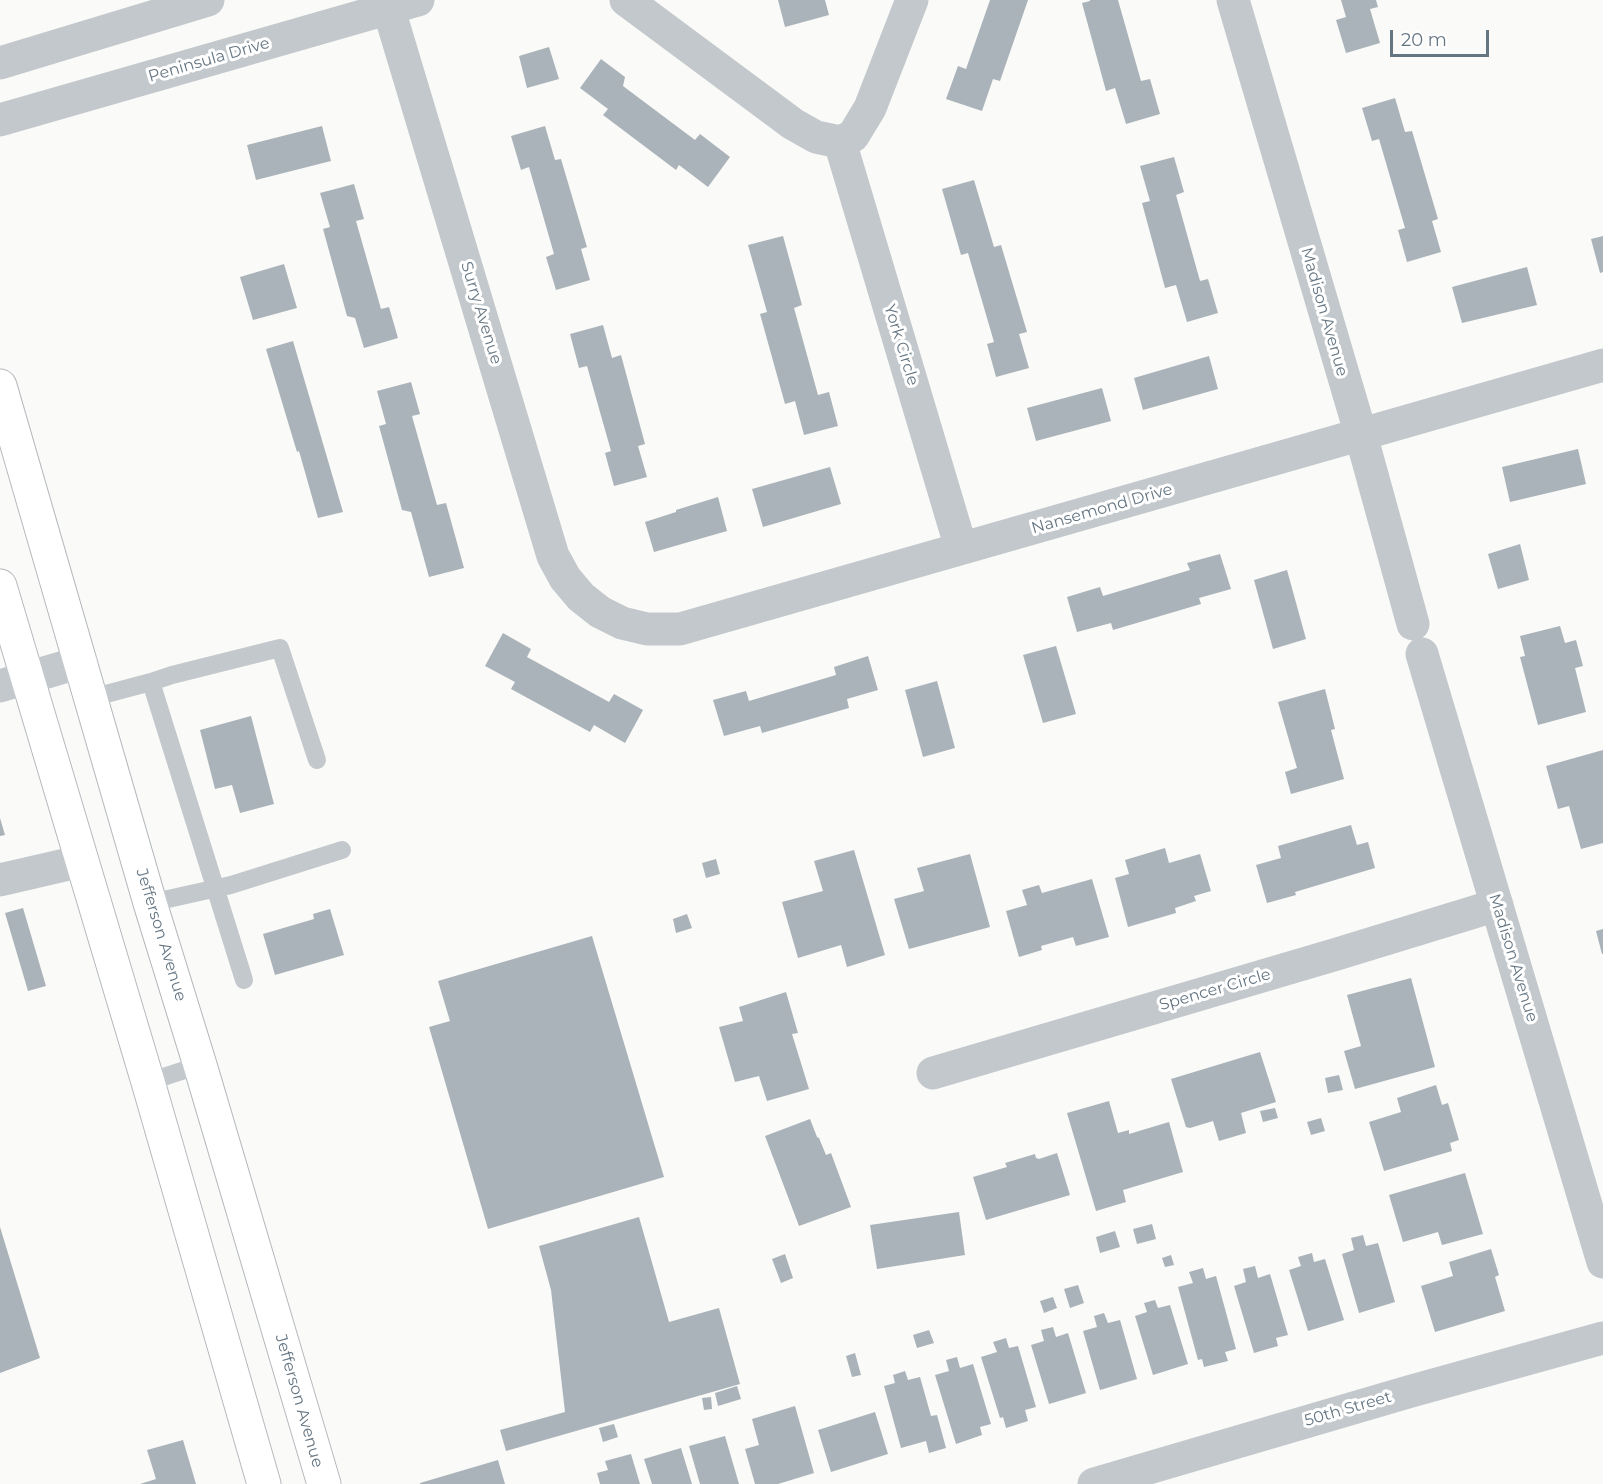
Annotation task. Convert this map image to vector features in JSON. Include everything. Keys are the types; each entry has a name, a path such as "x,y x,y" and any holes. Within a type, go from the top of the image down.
{"main road":[{"name":"Jefferson Avenue","path":"0,386 150,903 324,1484"},
{"path":"0,586 14,682 82,861 264,1484"}],"street":[{"path":"0,63 208,0"},
{"path":"626,0 793,124 816,137 840,142 853,136 870,108 912,0"},
{"name":"Madison Avenue","path":"1233,0 1361,435 1418,639 1603,1262"},
{"name":"Peninsula Drive","path":"0,120 398,3"},
{"name":"Surry Avenue","path":"398,3 553,556 565,578 575,590 600,612"},
{"name":"York Circle","path":"840,142 961,549"},
{"name":"Nansemond Drive","path":"600,612 622,623 646,629 680,629 1603,365"},
{"path":"14,682 81,662"},
{"path":"0,880 82,861"},
{"name":"Spencer Circle","path":"933,1073 1497,905"},
{"name":"50th Street","path":"1094,1484 1408,1392 1603,1338"}],"lane":[{"path":"91,698 280,648 317,760"},
{"path":"151,682 244,980"},
{"path":"150,903 216,888 342,850"},
{"path":"148,1082 200,1065"}],"building":[{"path":"778,0 825,0 829,15 785,27"},
{"path":"990,0 1028,0 1000,81 993,79 982,111 946,99 958,66 966,69"},
{"path":"1090,0 1118,0 1141,81 1150,79 1160,114 1126,124 1115,88 1106,91 1082,3"},
{"path":"1341,0 1376,0 1378,7 1370,9 1380,43 1346,53 1336,20 1346,17"},
{"path":"549,47 559,79 527,88 519,56"},
{"path":"601,59 625,77 623,86 695,140 700,134 730,157 708,187 679,165 676,170 603,115 608,109 580,88"},
{"path":"1395,98 1405,132 1412,131 1438,219 1432,221 1441,252 1407,262 1398,230 1405,228 1379,139 1372,141 1362,108"},
{"path":"322,126 331,161 256,180 247,145"},
{"path":"545,126 555,160 561,159 587,247 581,249 590,280 556,290 546,257 554,254 529,167 521,170 511,136"},
{"path":"1174,157 1184,192 1176,195 1200,281 1208,279 1218,313 1187,322 1176,285 1165,288 1142,203 1150,201 1140,166"},
{"path":"974,180 994,247 1001,245 1027,332 1019,334 1029,368 996,377 987,344 994,342 968,253 961,255 942,189"},
{"path":"354,184 364,219 356,221 381,309 389,307 398,338 364,348 355,318 347,316 323,229 330,227 320,193"},
{"path":"783,236 802,305 794,308 818,395 829,392 838,426 804,435 795,401 785,404 760,314 767,312 748,245"},
{"path":"1603,236 1603,272 1600,273 1591,239"},
{"path":"284,264 297,308 253,320 240,277"},
{"path":"1527,267 1537,305 1462,323 1452,287"},
{"path":"603,325 612,358 621,355 645,444 638,446 647,477 614,486 605,453 611,451 587,366 579,368 570,334"},
{"path":"293,341 343,512 318,518 266,349"},
{"path":"1209,356 1218,389 1143,410 1134,378"},
{"path":"411,382 420,414 412,416 437,505 446,503 464,568 429,577 411,512 402,510 379,426 386,424 377,391"},
{"path":"1102,388 1111,421 1036,441 1027,408"},
{"path":"1578,449 1586,484 1510,502 1502,467"},
{"path":"830,467 841,504 763,527 752,489"},
{"path":"718,497 727,531 654,552 645,522"},
{"path":"1520,544 1529,580 1498,589 1488,554"},
{"path":"1220,554 1231,589 1199,598 1201,604 1113,630 1111,623 1077,632 1067,597 1100,587 1103,596 1190,570 1187,563"},
{"path":"1287,570 1306,639 1273,649 1254,580"},
{"path":"1560,626 1565,643 1576,640 1583,666 1575,668 1586,712 1538,725 1520,657 1525,656 1520,636"},
{"path":"503,633 531,649 527,657 609,702 614,694 643,710 625,743 594,725 590,732 511,689 515,682 485,666"},
{"path":"1056,646 1076,714 1043,723 1023,655"},
{"path":"868,656 878,690 847,699 849,708 762,733 760,726 724,736 713,700 746,691 749,701 836,675 834,667"},
{"path":"937,681 955,748 923,757 905,690"},
{"path":"1325,689 1335,729 1331,730 1344,779 1291,794 1285,772 1297,768 1278,702"},
{"path":"251,716 274,804 240,813 232,785 215,789 200,730"},
{"path":"1603,750 1603,843 1581,849 1569,806 1558,809 1546,766"},
{"path":"0,818 5,835 0,836"},
{"path":"1351,825 1357,845 1368,842 1375,868 1295,892 1296,895 1267,903 1256,865 1281,858 1278,846"},
{"path":"1165,848 1169,863 1200,854 1211,891 1194,896 1196,901 1175,908 1176,913 1128,927 1115,878 1129,874 1125,860"},
{"path":"854,850 885,955 847,967 841,945 798,958 782,902 823,891 814,861"},
{"path":"970,854 990,927 909,949 894,899 924,891 917,868"},
{"path":"716,859 720,874 706,878 702,863"},
{"path":"1092,879 1109,937 1076,946 1073,937 1041,946 1042,950 1019,957 1006,911 1027,905 1022,890 1039,885 1042,893"},
{"path":"23,908 46,986 28,991 5,913"},
{"path":"330,909 344,955 275,975 263,934 314,919 313,914"},
{"path":"687,914 692,928 676,933 673,919"},
{"path":"1603,929 1603,954 1602,954 1596,931"},
{"path":"592,936 664,1177 488,1229 429,1027 450,1021 438,981"},
{"path":"1411,978 1435,1067 1355,1089 1344,1051 1361,1046 1347,995"},
{"path":"786,992 798,1033 792,1034 809,1089 767,1101 759,1076 735,1082 719,1027 743,1021 739,1007"},
{"path":"1260,1052 1276,1102 1241,1113 1246,1133 1219,1141 1213,1121 1190,1128 1186,1127 1171,1079"},
{"path":"1339,1075 1343,1090 1328,1093 1325,1078"},
{"path":"1436,1085 1442,1105 1448,1103 1459,1140 1450,1143 1452,1151 1384,1171 1369,1122 1401,1112 1397,1098"},
{"path":"1109,1101 1118,1133 1129,1130 1129,1134 1169,1122 1183,1172 1123,1190 1126,1202 1096,1211 1067,1113"},
{"path":"1275,1108 1278,1118 1263,1122 1260,1111"},
{"path":"1321,1118 1325,1131 1311,1135 1307,1122"},
{"path":"810,1119 826,1155 831,1153 851,1207 799,1226 765,1136"},
{"path":"1057,1153 1070,1195 986,1220 973,1177 1007,1167 1005,1163 1035,1154 1039,1159"},
{"path":"1465,1173 1483,1234 1442,1245 1438,1232 1403,1242 1389,1195"},
{"path":"959,1212 965,1255 877,1269 870,1225"},
{"path":"639,1217 669,1322 719,1308 740,1384 506,1451 500,1430 565,1412 551,1290 539,1246"},
{"path":"1152,1224 1156,1239 1137,1244 1133,1229"},
{"path":"0,1227 40,1358 0,1373"},
{"path":"1115,1231 1120,1247 1100,1253 1096,1237"},
{"path":"1363,1235 1366,1246 1378,1243 1395,1302 1359,1313 1342,1254 1354,1250 1351,1238"},
{"path":"1491,1249 1499,1275 1495,1277 1505,1311 1435,1332 1421,1286 1453,1276 1449,1262"},
{"path":"1312,1253 1314,1262 1325,1259 1344,1320 1308,1331 1289,1270 1301,1266 1298,1257"},
{"path":"785,1254 793,1278 781,1283 772,1259"},
{"path":"1171,1255 1174,1265 1165,1267 1162,1258"},
{"path":"1255,1266 1258,1278 1270,1274 1288,1335 1276,1338 1278,1346 1254,1353 1234,1286 1246,1282 1243,1269"},
{"path":"1203,1268 1206,1279 1216,1276 1236,1349 1225,1352 1228,1361 1204,1367 1202,1359 1198,1360 1178,1287 1193,1283 1189,1272"},
{"path":"1078,1285 1084,1303 1070,1308 1064,1289"},
{"path":"1053,1297 1057,1308 1044,1313 1040,1301"},
{"path":"1155,1300 1158,1308 1170,1305 1188,1364 1153,1375 1135,1316 1147,1312 1144,1303"},
{"path":"1104,1313 1108,1323 1120,1320 1137,1379 1100,1390 1083,1331 1097,1327 1094,1316"},
{"path":"1053,1327 1056,1337 1068,1333 1086,1393 1049,1404 1031,1345 1044,1341 1041,1330"},
{"path":"929,1330 934,1343 917,1348 913,1335"},
{"path":"1006,1338 1009,1348 1018,1346 1036,1407 1025,1410 1028,1421 1006,1428 1003,1417 1000,1418 981,1357 997,1352 993,1342"},
{"path":"855,1353 861,1375 852,1377 846,1356"},
{"path":"957,1357 960,1368 973,1364 991,1424 980,1427 982,1435 956,1444 935,1375 949,1371 946,1360"},
{"path":"905,1371 908,1380 920,1377 931,1416 937,1415 946,1448 929,1453 926,1441 901,1448 884,1386 895,1383 893,1375"},
{"path":"737,1386 741,1399 718,1406 715,1393"},
{"path":"711,1397 712,1409 704,1410 702,1398"},
{"path":"795,1406 814,1473 778,1484 755,1484 745,1449 759,1445 752,1419"},
{"path":"875,1412 888,1454 831,1472 818,1430"},
{"path":"614,1424 618,1437 603,1442 599,1428"},
{"path":"725,1436 739,1484 700,1484 689,1446"},
{"path":"183,1440 196,1484 140,1484 156,1479 147,1450"},
{"path":"681,1448 692,1484 652,1484 644,1459"},
{"path":"631,1454 640,1484 600,1484 597,1473 608,1470 605,1461"},
{"path":"498,1460 505,1484 420,1484 420,1483"}]}
